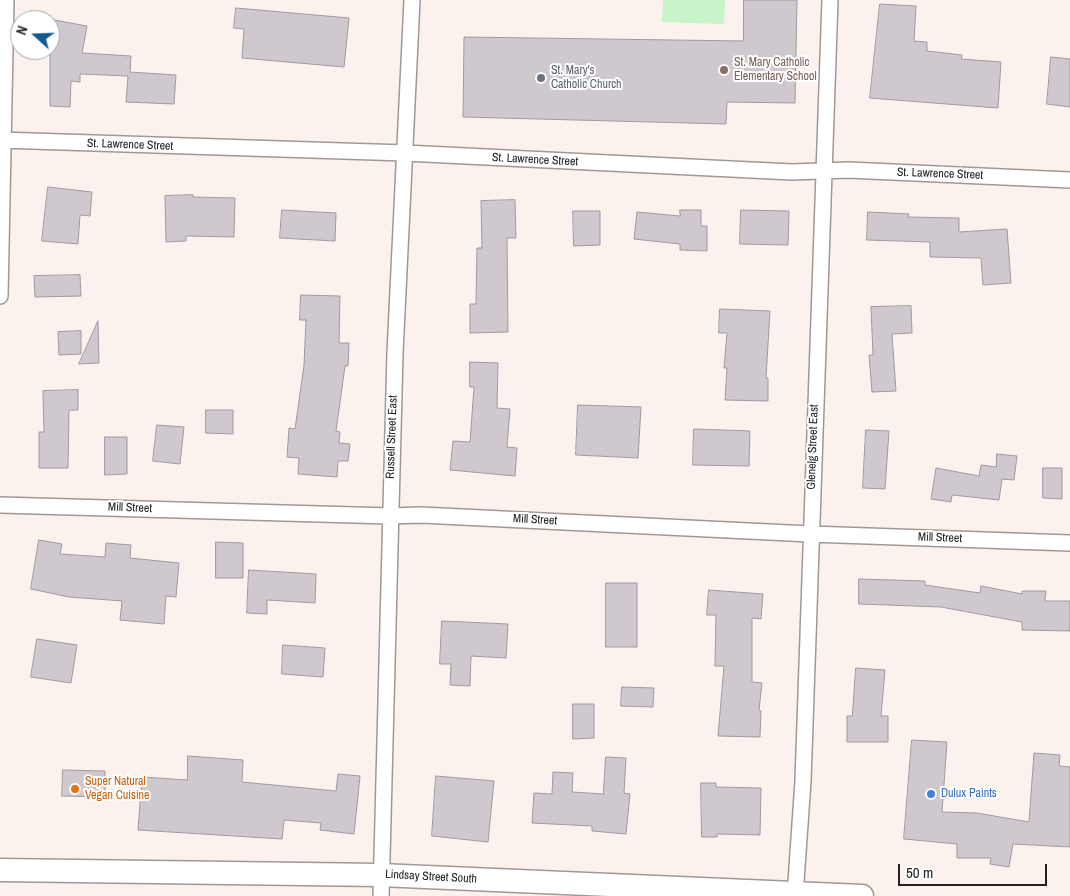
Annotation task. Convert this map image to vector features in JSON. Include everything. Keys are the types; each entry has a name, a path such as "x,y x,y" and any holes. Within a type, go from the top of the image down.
{"main road":[{"name":"Lindsay Street South","path":"0,870 380,885 862,896"}],"street":[{"path":"0,296 6,0"},
{"name":"Russell Street East","path":"380,885 395,353 412,0"},
{"name":"Glenelg Street East","path":"795,895 803,781 810,534 830,0"},
{"name":"St. Lawrence Street","path":"2,140 405,153 792,172 848,170 1070,180"},
{"name":"Mill Street","path":"0,505 390,516 431,515 810,534 1070,543"}],"green space":[{"path":"663,0 725,0 724,24 662,22"}],"building":[{"path":"744,0 797,0 795,103 727,102 726,124 463,117 464,37 743,41"},
{"path":"880,4 916,6 914,41 927,42 927,51 962,55 961,59 1001,62 998,108 870,98"},
{"path":"236,8 349,18 344,67 242,58 244,29 234,28"},
{"path":"60,21 87,26 82,53 131,56 130,72 176,75 174,104 126,102 128,76 80,74 80,82 71,81 70,107 50,106 50,60 60,60"},
{"path":"1051,57 1070,59 1070,107 1047,104"},
{"path":"48,187 92,192 90,216 80,215 78,244 42,241"},
{"path":"193,195 193,197 235,198 234,237 186,236 186,241 166,242 165,196"},
{"path":"515,200 516,238 507,238 508,332 470,333 470,304 476,304 477,248 482,248 481,201"},
{"path":"282,210 336,213 335,241 280,238"},
{"path":"680,210 701,210 701,226 707,226 707,251 680,250 680,244 634,239 637,212 680,216"},
{"path":"741,210 789,211 788,245 740,244"},
{"path":"573,211 600,211 600,245 574,246"},
{"path":"868,212 909,214 908,217 959,218 959,232 1007,229 1011,283 983,285 981,258 930,257 930,242 867,240"},
{"path":"80,275 81,296 35,297 34,276"},
{"path":"301,295 340,296 339,343 349,343 348,366 345,366 336,431 340,432 339,443 350,444 348,461 338,461 337,477 298,474 299,458 287,457 289,428 295,429 304,365 306,320 300,320"},
{"path":"911,306 912,333 892,334 896,391 872,392 869,355 873,355 871,307"},
{"path":"720,309 770,311 766,378 768,378 768,401 725,400 727,368 724,368 727,333 719,333"},
{"path":"98,321 99,363 79,364"},
{"path":"81,331 81,354 59,355 58,332"},
{"path":"470,362 498,363 497,408 510,409 507,447 517,448 515,476 450,470 453,441 470,442 474,387 470,387"},
{"path":"78,390 78,410 69,410 68,468 39,468 39,432 44,432 43,391"},
{"path":"578,405 641,407 638,458 576,455"},
{"path":"206,410 233,410 233,434 206,433"},
{"path":"157,425 184,427 180,464 153,461"},
{"path":"694,429 750,431 749,466 693,465"},
{"path":"866,430 889,431 885,489 863,488"},
{"path":"105,437 127,437 127,474 105,475"},
{"path":"997,454 1017,456 1014,480 1002,479 999,500 952,495 951,502 931,499 936,468 979,476 981,465 996,467"},
{"path":"1043,468 1062,468 1062,499 1043,498"},
{"path":"39,540 62,544 60,554 105,557 106,543 131,545 130,558 179,563 176,597 166,596 164,624 120,620 122,601 69,597 31,589"},
{"path":"216,542 243,543 243,578 216,578"},
{"path":"249,570 316,574 315,603 267,600 267,614 247,613"},
{"path":"859,579 925,581 925,585 980,593 981,586 1022,594 1022,591 1046,591 1045,601 1070,601 1070,631 1022,630 1022,622 941,607 859,604"},
{"path":"606,583 637,583 637,647 606,647"},
{"path":"709,590 763,594 761,619 752,618 752,682 762,683 759,710 761,711 760,737 718,736 724,666 715,666 716,615 707,615"},
{"path":"442,621 508,624 506,658 471,656 470,686 450,685 451,664 440,664"},
{"path":"37,639 77,645 71,683 31,677"},
{"path":"283,645 325,648 323,677 282,674"},
{"path":"856,668 885,670 881,716 888,716 888,742 847,742 847,716 852,716"},
{"path":"622,687 654,688 653,707 621,706"},
{"path":"573,704 594,704 594,738 573,739"},
{"path":"912,740 947,742 942,812 977,813 1029,822 1034,753 1060,755 1059,766 1070,767 1070,847 1013,844 1009,867 990,864 991,858 957,858 957,844 904,839"},
{"path":"188,756 243,760 242,782 336,791 338,774 360,776 354,834 320,830 321,823 284,820 282,839 138,830 142,777 187,780"},
{"path":"606,757 626,758 624,793 630,794 626,834 592,831 592,826 532,823 534,793 552,794 553,772 573,773 572,792 603,794"},
{"path":"63,770 105,771 105,797 62,796"},
{"path":"436,776 494,781 488,842 432,836"},
{"path":"701,783 716,783 716,787 761,788 760,835 717,834 717,837 702,837"}],"place":[{"name":"St. Mary Catholic Elementary School","path":"724,70"},
{"name":"St. Mary's Catholic Church","path":"541,78"},
{"name":"Super Natural Vegan Cuisine","path":"75,789"},
{"name":"Dulux Paints","path":"931,794"}]}
